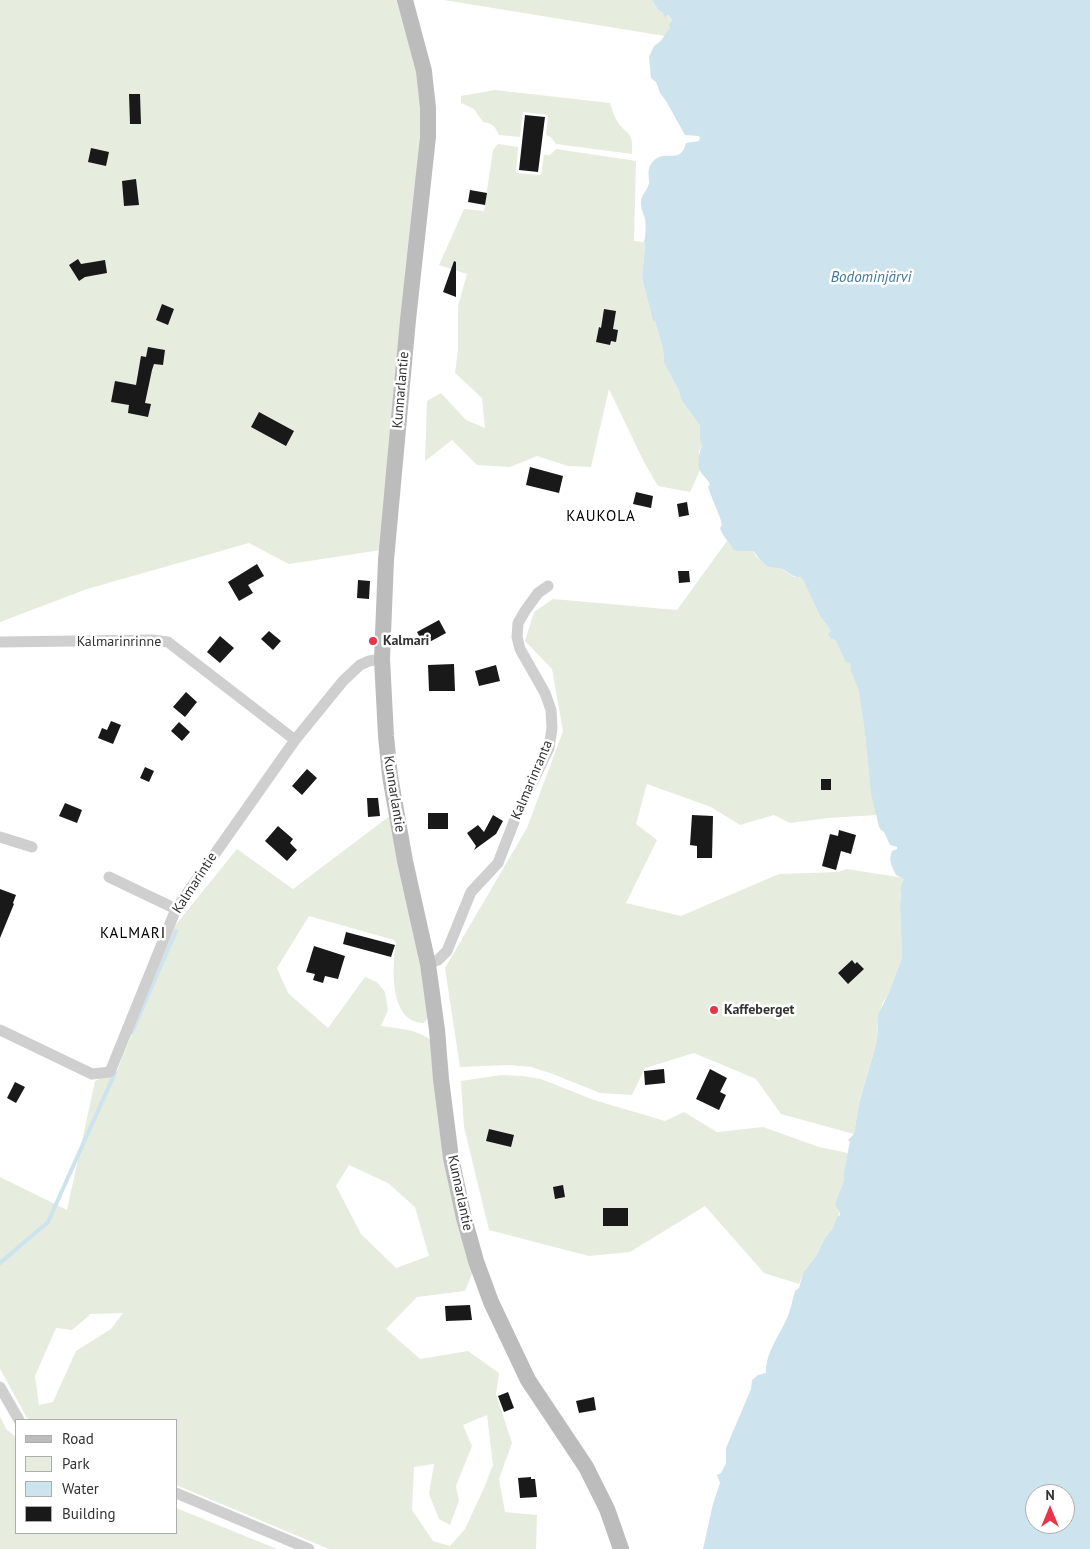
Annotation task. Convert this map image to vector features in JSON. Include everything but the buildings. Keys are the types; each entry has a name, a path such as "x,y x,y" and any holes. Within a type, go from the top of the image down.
{"main road":[{"name":"Kunnarlantie","path":"406,0 424,71 428,108 428,137 391,498 383,608 382,659 390,776 405,862 428,964 451,1158 464,1218 476,1261 491,1302 528,1380 586,1467 607,1509 621,1549"}],"street":[{"name":"Kalmarinranta","path":"428,964 438,960 447,951 472,892 498,863 517,814 548,748 552,728 551,710 545,693 520,649 517,637 518,623 525,611 538,593 548,586"},
{"name":"Kalmarinrinne","path":"0,642 152,640 168,642 294,740"},
{"name":"Kalmarintie","path":"0,1030 92,1074 110,1072 176,909 294,740 343,682 360,665 368,661 382,659"},
{"path":"0,837 32,848"},
{"path":"109,877 176,909"},
{"path":"0,1387 18,1419"},
{"path":"178,1493 309,1549"}],"green space":[{"path":"0,0 398,0 417,68 423,106 381,550 289,564 249,543 87,589 0,622"},
{"path":"444,0 652,0 659,11 672,20 665,36"},
{"path":"495,90 610,103 616,119 632,140 632,154 556,144 551,137 546,135 548,115 523,112 520,137 499,135 493,126 483,122 474,109 461,103 461,96"},
{"path":"498,144 518,147 516,173 541,175 544,155 550,155 556,149 636,161 634,241 644,242 645,244 642,278 663,349 664,363 679,391 681,399 701,429 700,470 690,492 658,486 644,462 609,389 591,467 568,466 537,456 510,467 477,465 452,440 425,461 427,401 441,393 466,420 485,428 482,398 455,373 458,350 458,306 467,274 439,265 464,209 484,211 493,150"},
{"path":"727,541 732,547 740,551 754,551 756,556 770,568 778,567 794,577 800,577 820,616 831,631 829,634 831,639 835,640 846,661 850,663 860,693 873,800 877,815 790,823 774,815 740,825 711,807 647,784 636,824 657,840 626,903 681,916 779,874 837,872 847,869 904,878 900,895 902,958 889,992 882,1004 877,1026 877,1041 859,1102 854,1134 781,1114 756,1079 694,1053 645,1068 632,1095 600,1093 531,1067 509,1065 460,1067 445,968 527,828 563,731 552,669 525,641 534,612 553,599 677,610"},
{"path":"391,815 430,1014 424,1023 413,1021 404,1014 399,1004 395,992 394,966 396,943 394,940 309,916 277,968 288,993 328,1028 365,977 377,982 385,992 388,1010 381,1026 422,1034 433,1042 474,1269 465,1291 417,1297 386,1329 420,1359 468,1351 499,1373 496,1394 512,1443 499,1479 505,1512 537,1515 536,1549 329,1549 178,1486 178,1419 29,1419 0,1369 0,1177 67,1210 95,1081 117,1071 173,928 237,849 293,889","holes":["349,1165 388,1183 415,1207 429,1256 396,1268 361,1234 336,1186","123,1313 111,1329 76,1351 53,1402 39,1405 35,1376 56,1328 72,1330 91,1314","487,1415 493,1465 484,1488 465,1529 450,1546 433,1541 412,1510 414,1467 434,1464 429,1494 439,1519 450,1525 459,1501 456,1486 472,1446 463,1425"]},
{"path":"501,1075 541,1079 594,1100 665,1121 684,1112 717,1132 763,1127 819,1147 848,1153 844,1180 835,1204 840,1212 833,1228 803,1273 799,1284 764,1273 705,1206 630,1252 589,1256 489,1230 464,1127 461,1081"},
{"path":"0,1416 6,1429 15,1436 15,1534 178,1534 178,1509 277,1549 0,1549"}],"water":[{"name":"Bodominjärvi","path":"652,0 1090,0 1090,1549 703,1549 713,1504 720,1483 717,1475 721,1473 726,1463 726,1448 751,1389 752,1380 758,1375 766,1373 770,1351 787,1318 795,1291 799,1288 803,1273 816,1256 825,1238 833,1228 837,1217 840,1215 835,1204 844,1180 850,1142 848,1140 854,1134 859,1103 877,1041 878,1015 902,958 900,907 901,886 904,879 896,875 891,863 892,851 897,849 897,847 890,845 884,832 879,827 871,793 859,691 850,663 846,662 835,640 831,639 828,634 831,631 820,616 803,580 782,569 768,567 754,551 734,550 723,534 720,528 722,525 721,520 708,486 710,485 699,468 702,446 700,426 681,399 679,391 664,363 663,349 655,321 653,321 642,278 646,228 641,200 649,183 651,164 661,156 680,154 686,143 699,141 700,138 699,136 685,135 660,93 656,82 651,78 649,57 654,46 670,28 669,25 672,20 668,15 665,17 659,11"}],"waterway":[{"path":"132,1032 176,931"},
{"path":"0,1263 48,1222 115,1073"}],"place":[{"name":"Kalmari","path":"373,641"},
{"name":"Kaffeberget","path":"714,1010"}],"district":[{"name":"KAUKOLA","path":"601,517"},
{"name":"KALMARI","path":"133,934"}]}
